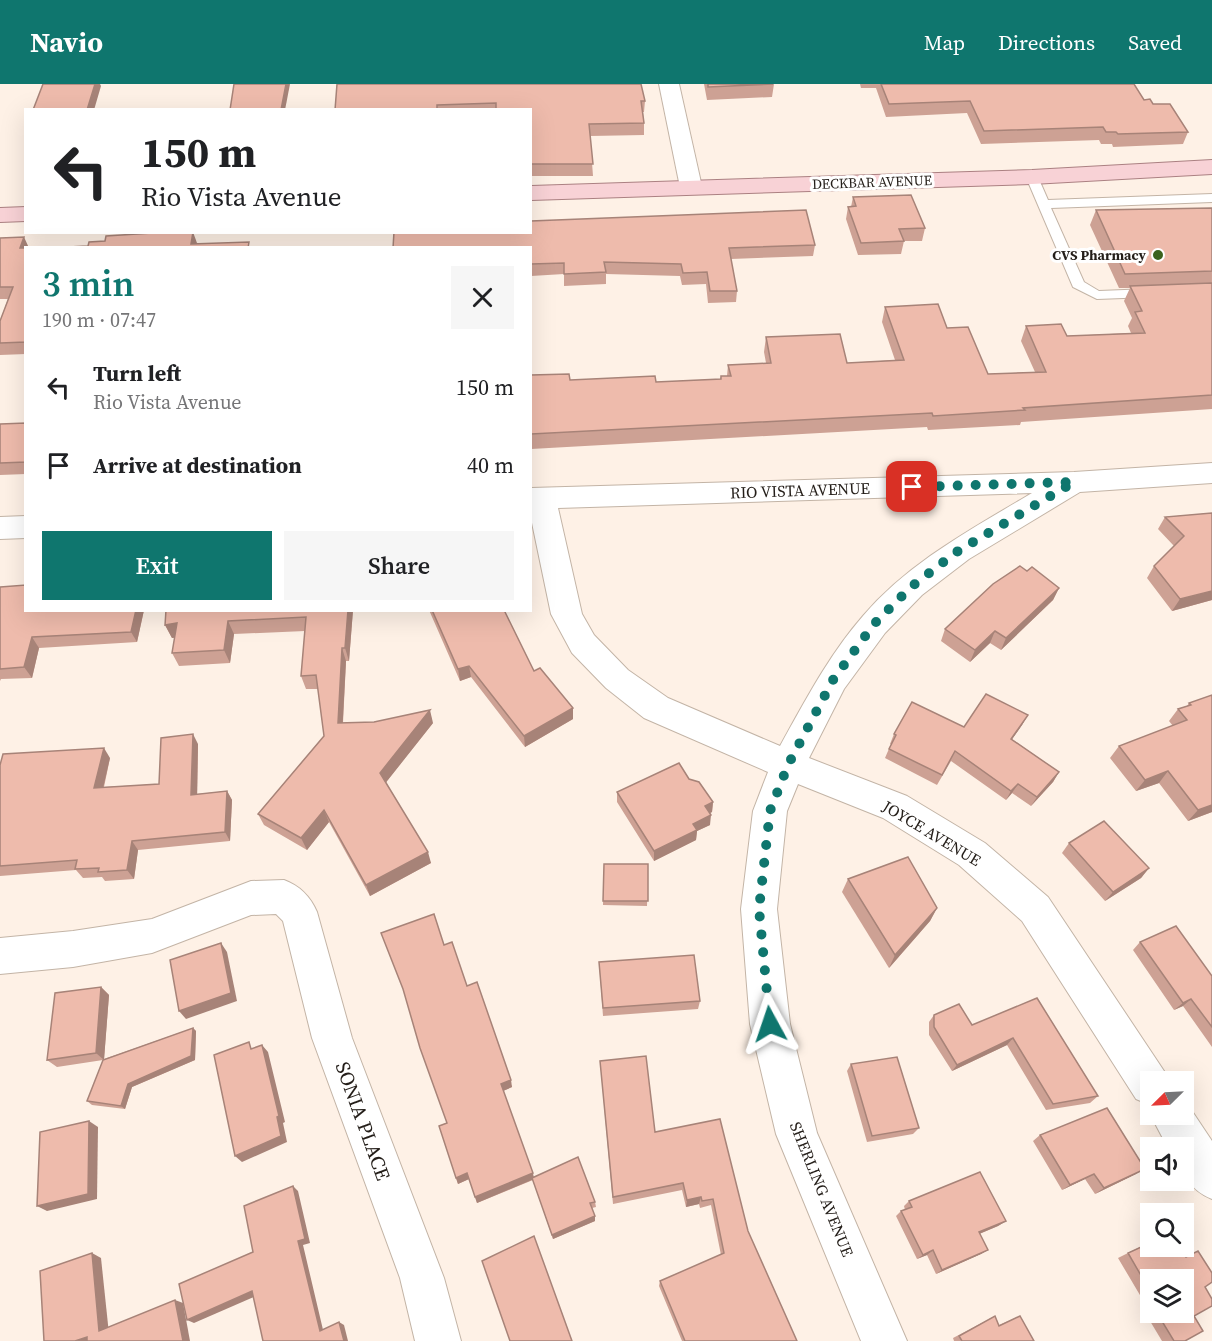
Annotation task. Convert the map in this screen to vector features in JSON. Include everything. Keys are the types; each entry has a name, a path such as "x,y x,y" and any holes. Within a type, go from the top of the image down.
{"main road":[{"name":"DECKBAR AVENUE","path":"532,193 1032,177 1212,167"},
{"path":"0,215 24,214"}],"street":[{"path":"669,84 691,187"},
{"name":"RIO VISTA AVENUE","path":"536,497 1074,482 1212,473"},
{"name":"SHERLING AVENUE","path":"884,1341 797,1134 770,1024 759,909 770,811 788,765 833,680 874,624 911,587 958,551 1074,482"},
{"name":"JOYCE AVENUE","path":"536,497 567,614 583,644 617,679 656,708 788,765 895,807 972,854 1035,909 1141,1071"},
{"path":"0,528 24,527"},
{"name":"SONIA PLACE","path":"0,956 73,949 152,936 251,898 284,897 299,912 332,1038 422,1278 438,1341"},
{"path":"1177,1125 1212,1178"}],"lane":[{"path":"1032,177 1078,284 1083,289 1097,295 1166,293"},
{"path":"1044,204 1212,198"}],"building":[{"path":"43,84 95,84 88,108 34,108"},
{"path":"234,84 286,84 281,108 230,108"},
{"path":"337,84 641,84 645,101 641,101 644,123 589,124 593,164 532,164 532,108 496,108 496,103 437,105 437,108 335,108"},
{"path":"708,84 773,84 708,87"},
{"path":"881,84 1134,84 1144,100 1150,99 1153,104 1170,104 1188,132 1118,134 1106,132 1103,127 984,131 970,101 889,104"},
{"path":"911,195 925,228 899,229 904,241 861,243 848,207 856,206 853,197"},
{"name":"CVS Pharmacy","path":"1212,208 1212,271 1125,274 1096,210"},
{"path":"806,210 815,245 729,248 737,291 710,291 707,272 683,273 681,264 604,262 606,272 564,274 564,263 532,264 532,246 393,246 394,234 532,234 532,221"},
{"path":"193,234 191,244 249,242 248,246 88,246 89,242 105,241 106,236"},
{"path":"24,237 20,248 24,248 24,342 0,343 0,321 13,287 0,287 0,238"},
{"path":"1212,283 1212,395 933,416 932,413 532,434 532,375 569,374 570,380 655,376 656,382 721,379 721,376 731,376 728,365 771,363 766,337 840,334 847,363 904,360 885,307 938,304 947,328 968,327 988,374 1046,372 1026,326 1061,324 1067,336 1145,333 1135,312 1142,311 1130,286"},
{"path":"24,423 24,462 0,463 0,424"},
{"path":"1212,513 1212,591 1180,599 1154,566 1184,536 1165,517"},
{"path":"1020,566 1027,571 1032,567 1059,588 1006,638 995,631 975,650 945,629 993,584"},
{"path":"24,585 24,612 136,612 131,632 32,637 24,667 0,669 0,587"},
{"path":"166,612 348,612 345,648 342,648 338,723 374,722 430,710 380,773 428,852 366,885 324,810 301,838 258,814 324,736 316,675 301,676 306,617 228,621 224,650 172,653 177,623 165,625"},
{"path":"433,612 505,612 534,671 540,668 573,708 524,736 469,666 458,669"},
{"path":"986,694 1028,715 1011,739 1059,772 1037,797 1018,784 1011,791 955,751 942,775 889,749 896,735 894,734 912,702 964,727"},
{"path":"1212,695 1212,805 1198,810 1168,771 1145,780 1119,746 1187,720 1178,709"},
{"path":"193,734 191,795 227,791 225,832 132,841 127,870 98,872 99,868 75,869 77,860 0,866 0,765 3,754 104,748 94,788 159,784 161,738"},
{"path":"679,763 689,779 699,782 713,802 705,806 711,815 693,824 697,830 654,851 617,792"},
{"path":"1104,821 1149,868 1113,892 1069,843"},
{"path":"908,857 937,908 895,955 848,879"},
{"path":"604,864 648,864 648,901 603,901"},
{"path":"434,914 444,945 452,942 467,986 477,982 511,1080 501,1084 533,1173 475,1197 467,1173 456,1178 439,1126 447,1123 420,1048 403,989 381,933"},
{"path":"1176,926 1212,976 1212,1027 1191,999 1183,1003 1140,942"},
{"path":"221,943 231,993 179,1011 170,960"},
{"path":"694,955 700,1001 603,1008 599,962"},
{"path":"101,987 96,1053 47,1060 55,993"},
{"path":"1037,998 1098,1096 1053,1104 1013,1038 957,1065 934,1027 934,1015 959,1004 972,1025"},
{"path":"193,1028 191,1056 128,1084 121,1106 87,1101 103,1060"},
{"path":"249,1042 251,1049 262,1045 279,1116 277,1117 281,1136 235,1156 214,1055"},
{"path":"646,1056 655,1132 720,1119 748,1231 797,1341 685,1341 660,1281 724,1253 713,1199 702,1201 701,1197 687,1200 683,1183 613,1197 600,1061"},
{"path":"897,1057 919,1128 872,1136 851,1064"},
{"path":"1107,1108 1140,1161 1140,1171 1104,1188 1094,1174 1070,1185 1040,1135"},
{"path":"89,1121 88,1194 37,1206 40,1132"},
{"path":"578,1157 595,1202 590,1203 595,1216 552,1235 532,1178"},
{"path":"980,1172 1006,1221 979,1232 988,1250 942,1270 933,1250 923,1255 901,1211 912,1207 909,1201"},
{"path":"293,1186 305,1239 298,1241 320,1331 339,1322 344,1341 263,1341 252,1291 187,1320 179,1284 253,1252 244,1206"},
{"path":"534,1236 572,1341 510,1341 482,1261"},
{"path":"1140,1248 1140,1257 1194,1257 1194,1253 1198,1251 1212,1273 1212,1282 1205,1287 1212,1299 1212,1306 1194,1316 1194,1269 1140,1269 1140,1274 1128,1253"},
{"path":"92,1253 99,1331 175,1300 183,1341 87,1341 87,1337 75,1341 44,1341 40,1271"},
{"path":"995,1316 999,1326 1020,1316 1034,1341 962,1341 959,1336"},
{"path":"1194,1316 1203,1331 1185,1341 1174,1341 1163,1323 1194,1323"}],"place":[{"name":"CVS Pharmacy","path":"1158,255"}],"route":[{"path":"770,1024 759,909 770,811 788,765 833,680 874,624 911,587 958,551 1074,482 912,487"}]}
